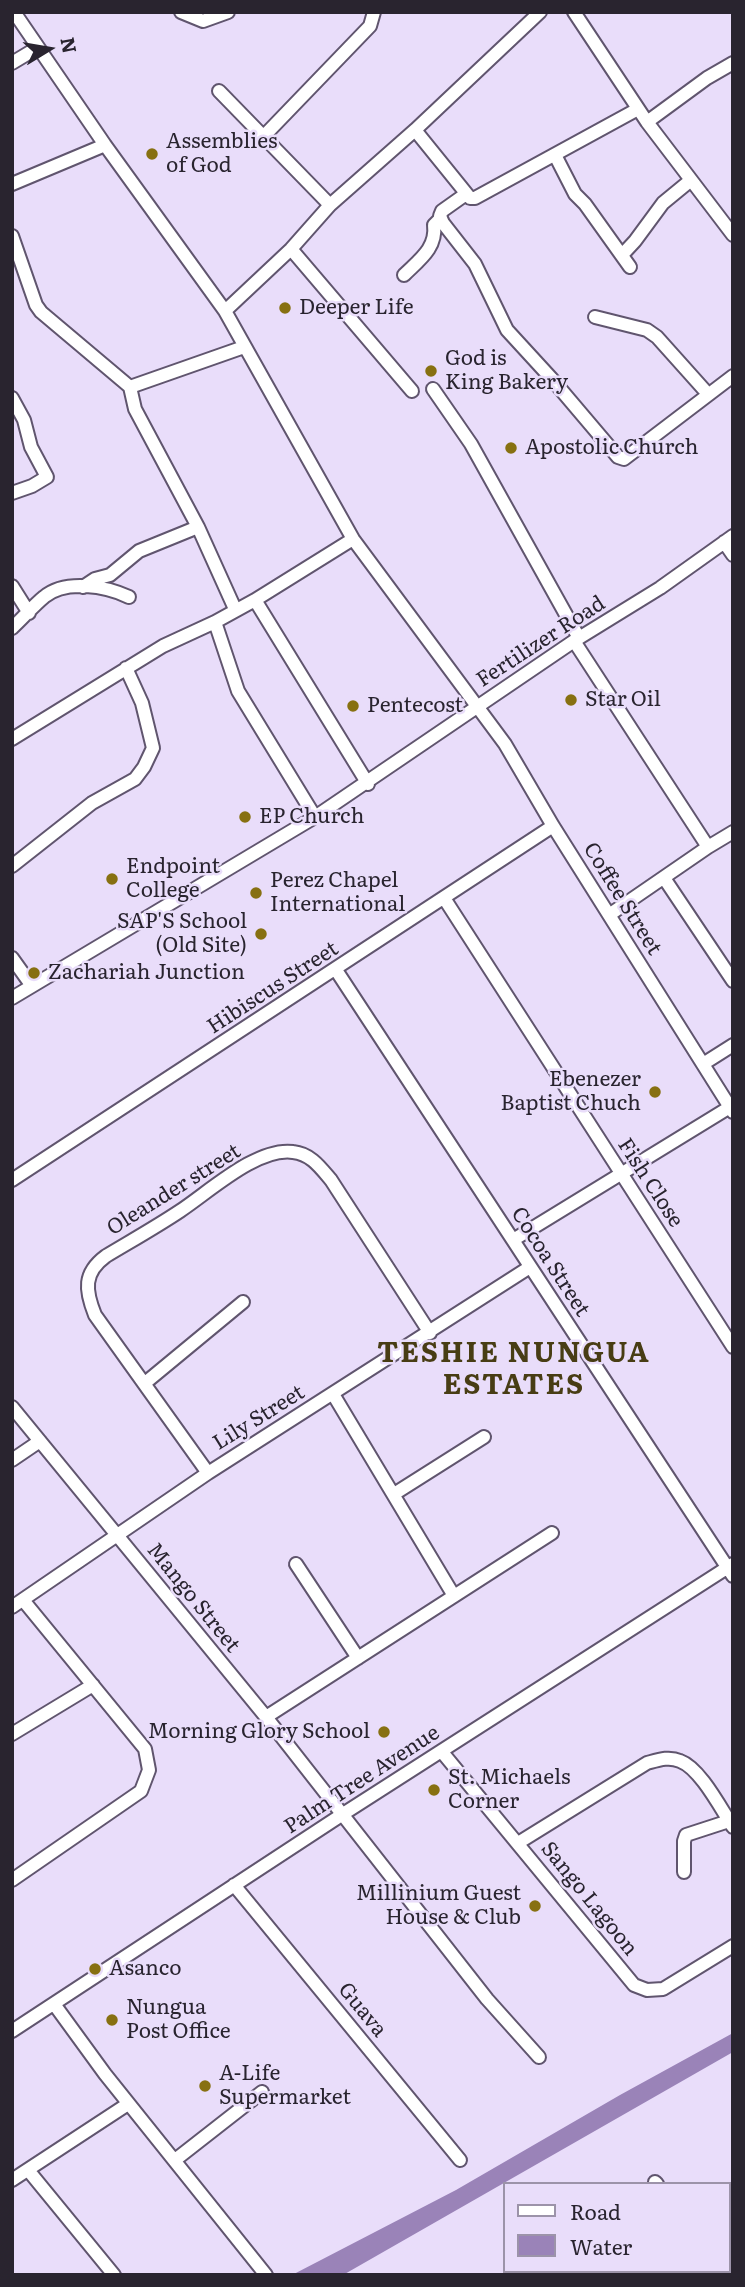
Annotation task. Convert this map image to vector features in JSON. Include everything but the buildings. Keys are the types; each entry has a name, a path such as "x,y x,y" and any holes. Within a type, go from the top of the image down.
{"street":[{"name":"Coffee Street","path":"14,12 105,145 225,311 353,538 505,744 553,826 731,1109"},
{"path":"181,12 203,21 228,12"},
{"path":"264,136 370,26 374,12"},
{"path":"225,311 291,249 330,205 415,130 540,12"},
{"path":"574,12 647,122 733,235"},
{"path":"12,63 37,48"},
{"path":"647,122 707,78 733,63"},
{"path":"219,91 330,205"},
{"path":"415,130 466,194 475,198 638,109"},
{"path":"12,184 105,145"},
{"path":"555,155 575,194 630,267"},
{"path":"622,255 663,203 691,180"},
{"path":"404,275 430,248 435,236 435,225 441,218 442,211 466,194"},
{"path":"441,218 475,264 506,330 621,460 733,376"},
{"path":"12,236 36,305 41,312 130,387 135,409 198,527 235,609"},
{"path":"291,249 412,391"},
{"path":"595,317 647,330 657,337 708,394"},
{"path":"130,387 244,346"},
{"path":"433,389 471,444 577,640 708,847"},
{"path":"12,398 23,420 31,447 47,477 12,493"},
{"path":"83,587 95,579 110,575 139,551 198,527"},
{"path":"12,739 163,646 255,600 353,538"},
{"path":"728,539 733,555"},
{"name":"Fertilizer Road","path":"12,998 315,817 577,640 660,588 728,539"},
{"path":"12,586 29,613"},
{"path":"12,628 54,590 83,587 114,590 129,597"},
{"path":"255,600 368,783"},
{"path":"215,622 238,691 315,817"},
{"path":"12,866 92,803 135,779 144,767 153,748 142,703 126,668"},
{"name":"Hibiscus Street","path":"12,1180 553,826"},
{"path":"609,915 733,832"},
{"path":"664,878 733,981"},
{"name":"Fish Close","path":"444,898 733,1347"},
{"path":"12,958 32,986"},
{"name":"Cocoa Street","path":"336,970 731,1569"},
{"path":"703,1064 733,1045"},
{"path":"513,1240 731,1109"},
{"name":"Oleander street","path":"208,1474 95,1315 88,1298 88,1279 95,1264 243,1168 270,1154 293,1152 312,1158 331,1180 430,1333"},
{"name":"Lily Street","path":"17,1603 116,1534 530,1267"},
{"path":"145,1383 243,1302"},
{"path":"333,1395 454,1596"},
{"name":"Mango Street","path":"12,1407 343,1814 487,1999 539,2057"},
{"path":"394,1494 484,1437"},
{"path":"12,1460 40,1441"},
{"path":"265,1717 552,1533"},
{"path":"296,1564 358,1658"},
{"name":"Palm Tree Avenue","path":"12,2031 343,1814 731,1569"},
{"path":"12,1880 141,1791 149,1770 145,1749 93,1685 17,1603"},
{"path":"12,1734 93,1685"},
{"name":"Sango Lagoon","path":"442,1752 634,1985 648,1990 663,1989 733,1946"},
{"path":"518,1843 647,1763 665,1758 682,1761 698,1774 731,1824 686,1835 684,1872"},
{"name":"Guava","path":"234,1885 460,2160"},
{"path":"54,2004 128,2104 266,2275"},
{"path":"175,2160 262,2092"},
{"path":"12,2180 128,2104"},
{"path":"28,2170 114,2275"}],"water":[{"path":"733,2033 733,2052 343,2275 292,2275 456,2190"}],"place":[{"name":"Assemblies of God","path":"152,154"},
{"name":"Deeper Life","path":"285,308"},
{"name":"God is King Bakery","path":"431,371"},
{"name":"Apostolic Church","path":"511,448"},
{"name":"Star Oil","path":"571,700"},
{"name":"Pentecost","path":"353,706"},
{"name":"EP Church","path":"245,817"},
{"name":"Endpoint College","path":"112,879"},
{"name":"Perez Chapel International","path":"256,893"},
{"name":"SAP'S School (Old Site)","path":"261,934"},
{"name":"Zachariah Junction","path":"34,973"},
{"name":"Ebenezer Baptist Chuch","path":"655,1092"},
{"name":"Morning Glory School","path":"384,1732"},
{"name":"St. Michaels Corner","path":"434,1790"},
{"name":"Millinium Guest House & Club","path":"535,1906"},
{"name":"Asanco","path":"95,1969"},
{"name":"Nungua Post Office","path":"112,2020"},
{"name":"A-Life Supermarket","path":"205,2086"}],"district":[{"name":"TESHIE NUNGUA ESTATES","path":"514,1370"}]}
